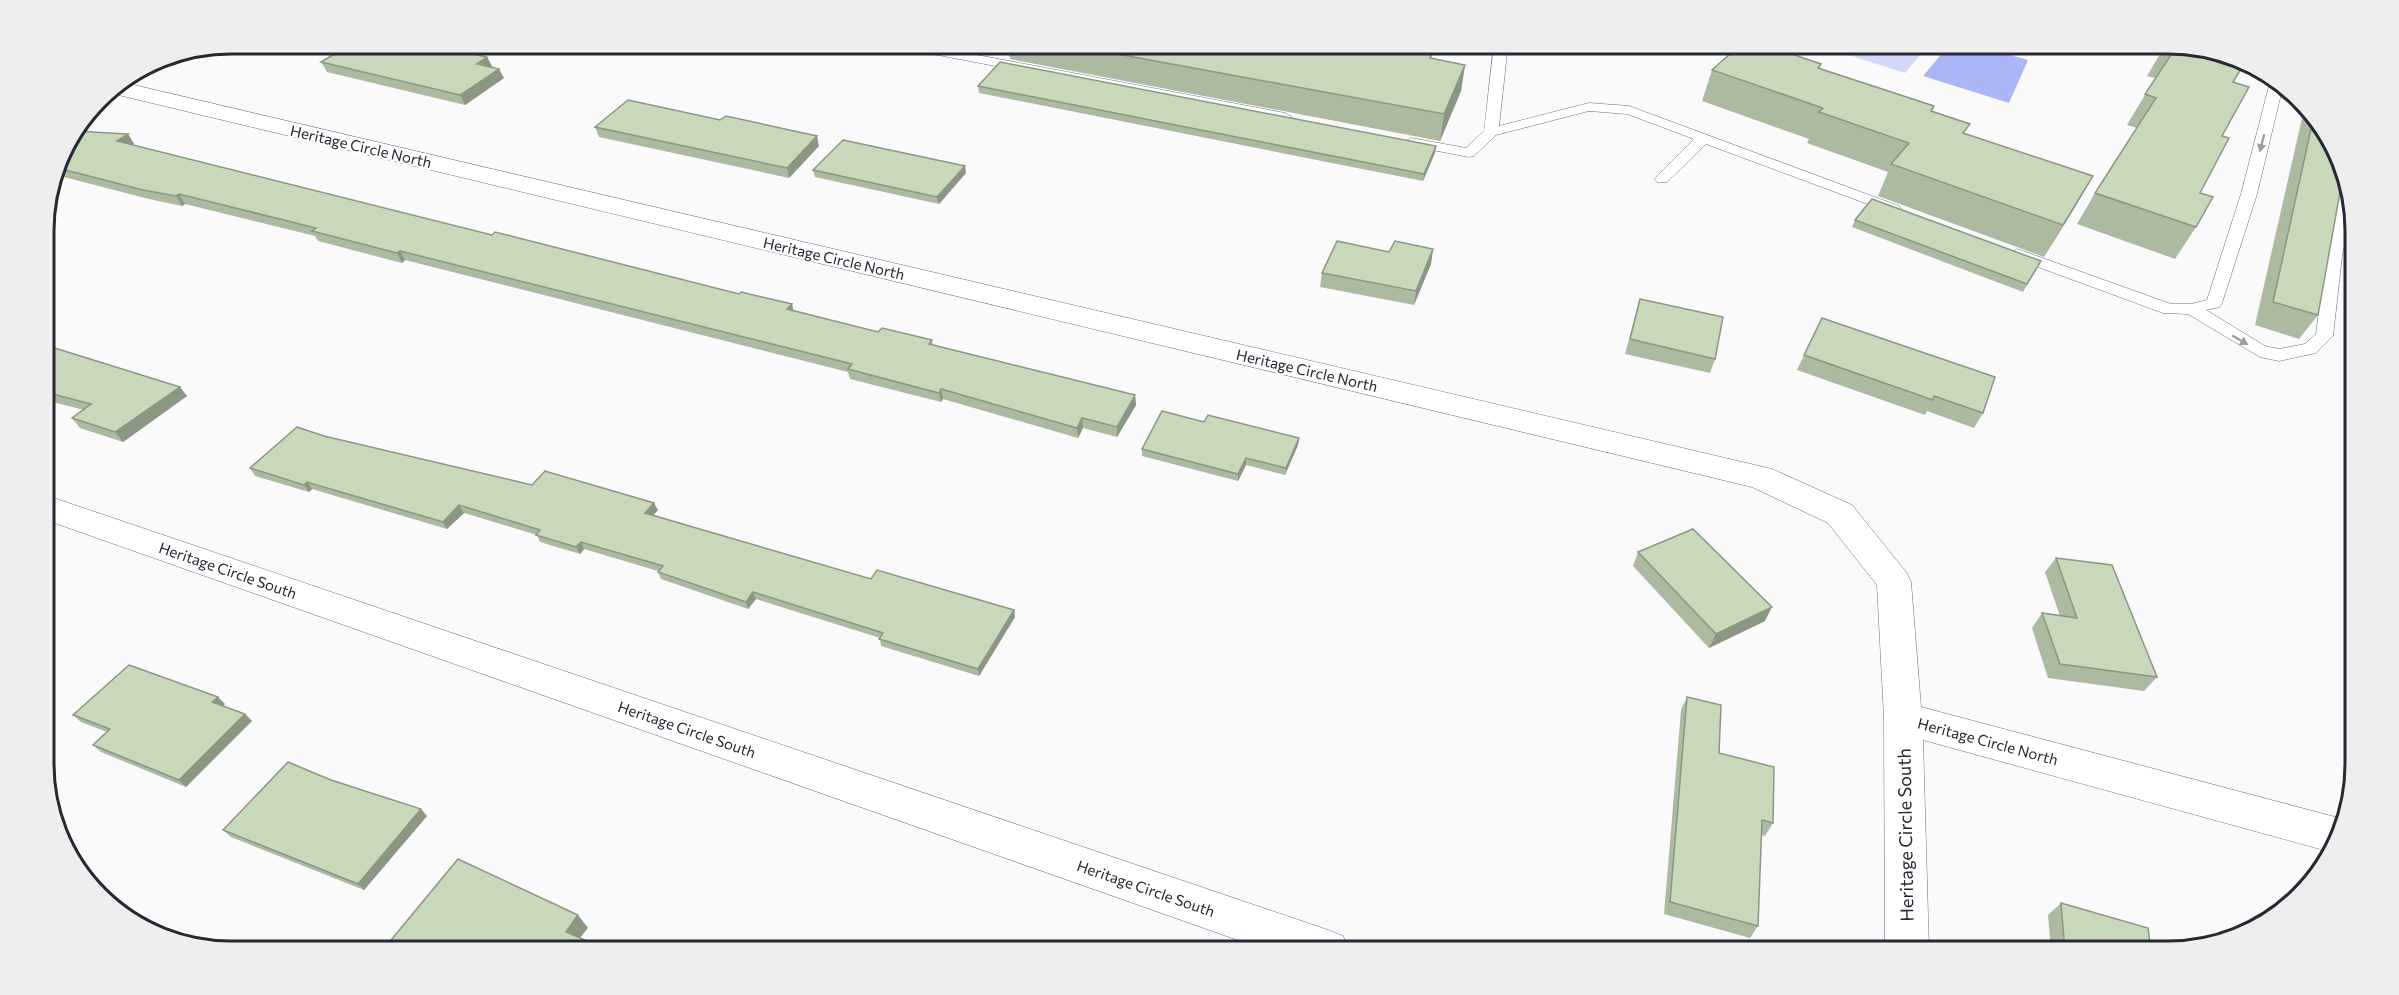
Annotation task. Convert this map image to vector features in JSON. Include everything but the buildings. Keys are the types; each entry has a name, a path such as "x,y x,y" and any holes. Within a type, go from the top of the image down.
{"street":[{"name":"Heritage Circle North","path":"125,90 1761,477 1840,514 1893,582 1903,718 2330,834"},
{"name":"Heritage Circle South","path":"54,510 1299,941"},
{"name":"Heritage Circle South","path":"1903,718 1907,941"}],"lane":[{"path":"953,54 1294,119"},
{"path":"1491,132 1500,54"},
{"path":"2002,249 2169,309 2191,309 2214,303 2249,194 2275,91"},
{"path":"1399,139 1468,153 1491,132 1589,107 1629,110 1914,217"},
{"path":"1662,179 1704,138"},
{"path":"2191,309 2260,351 2279,354 2310,350 2324,336 2334,256 2343,213"}],"shaded area":[{"path":"1845,54 1921,54 1905,73"}],"water":[{"path":"1942,54 2006,54 2028,60 2009,103 1923,76"}]}
